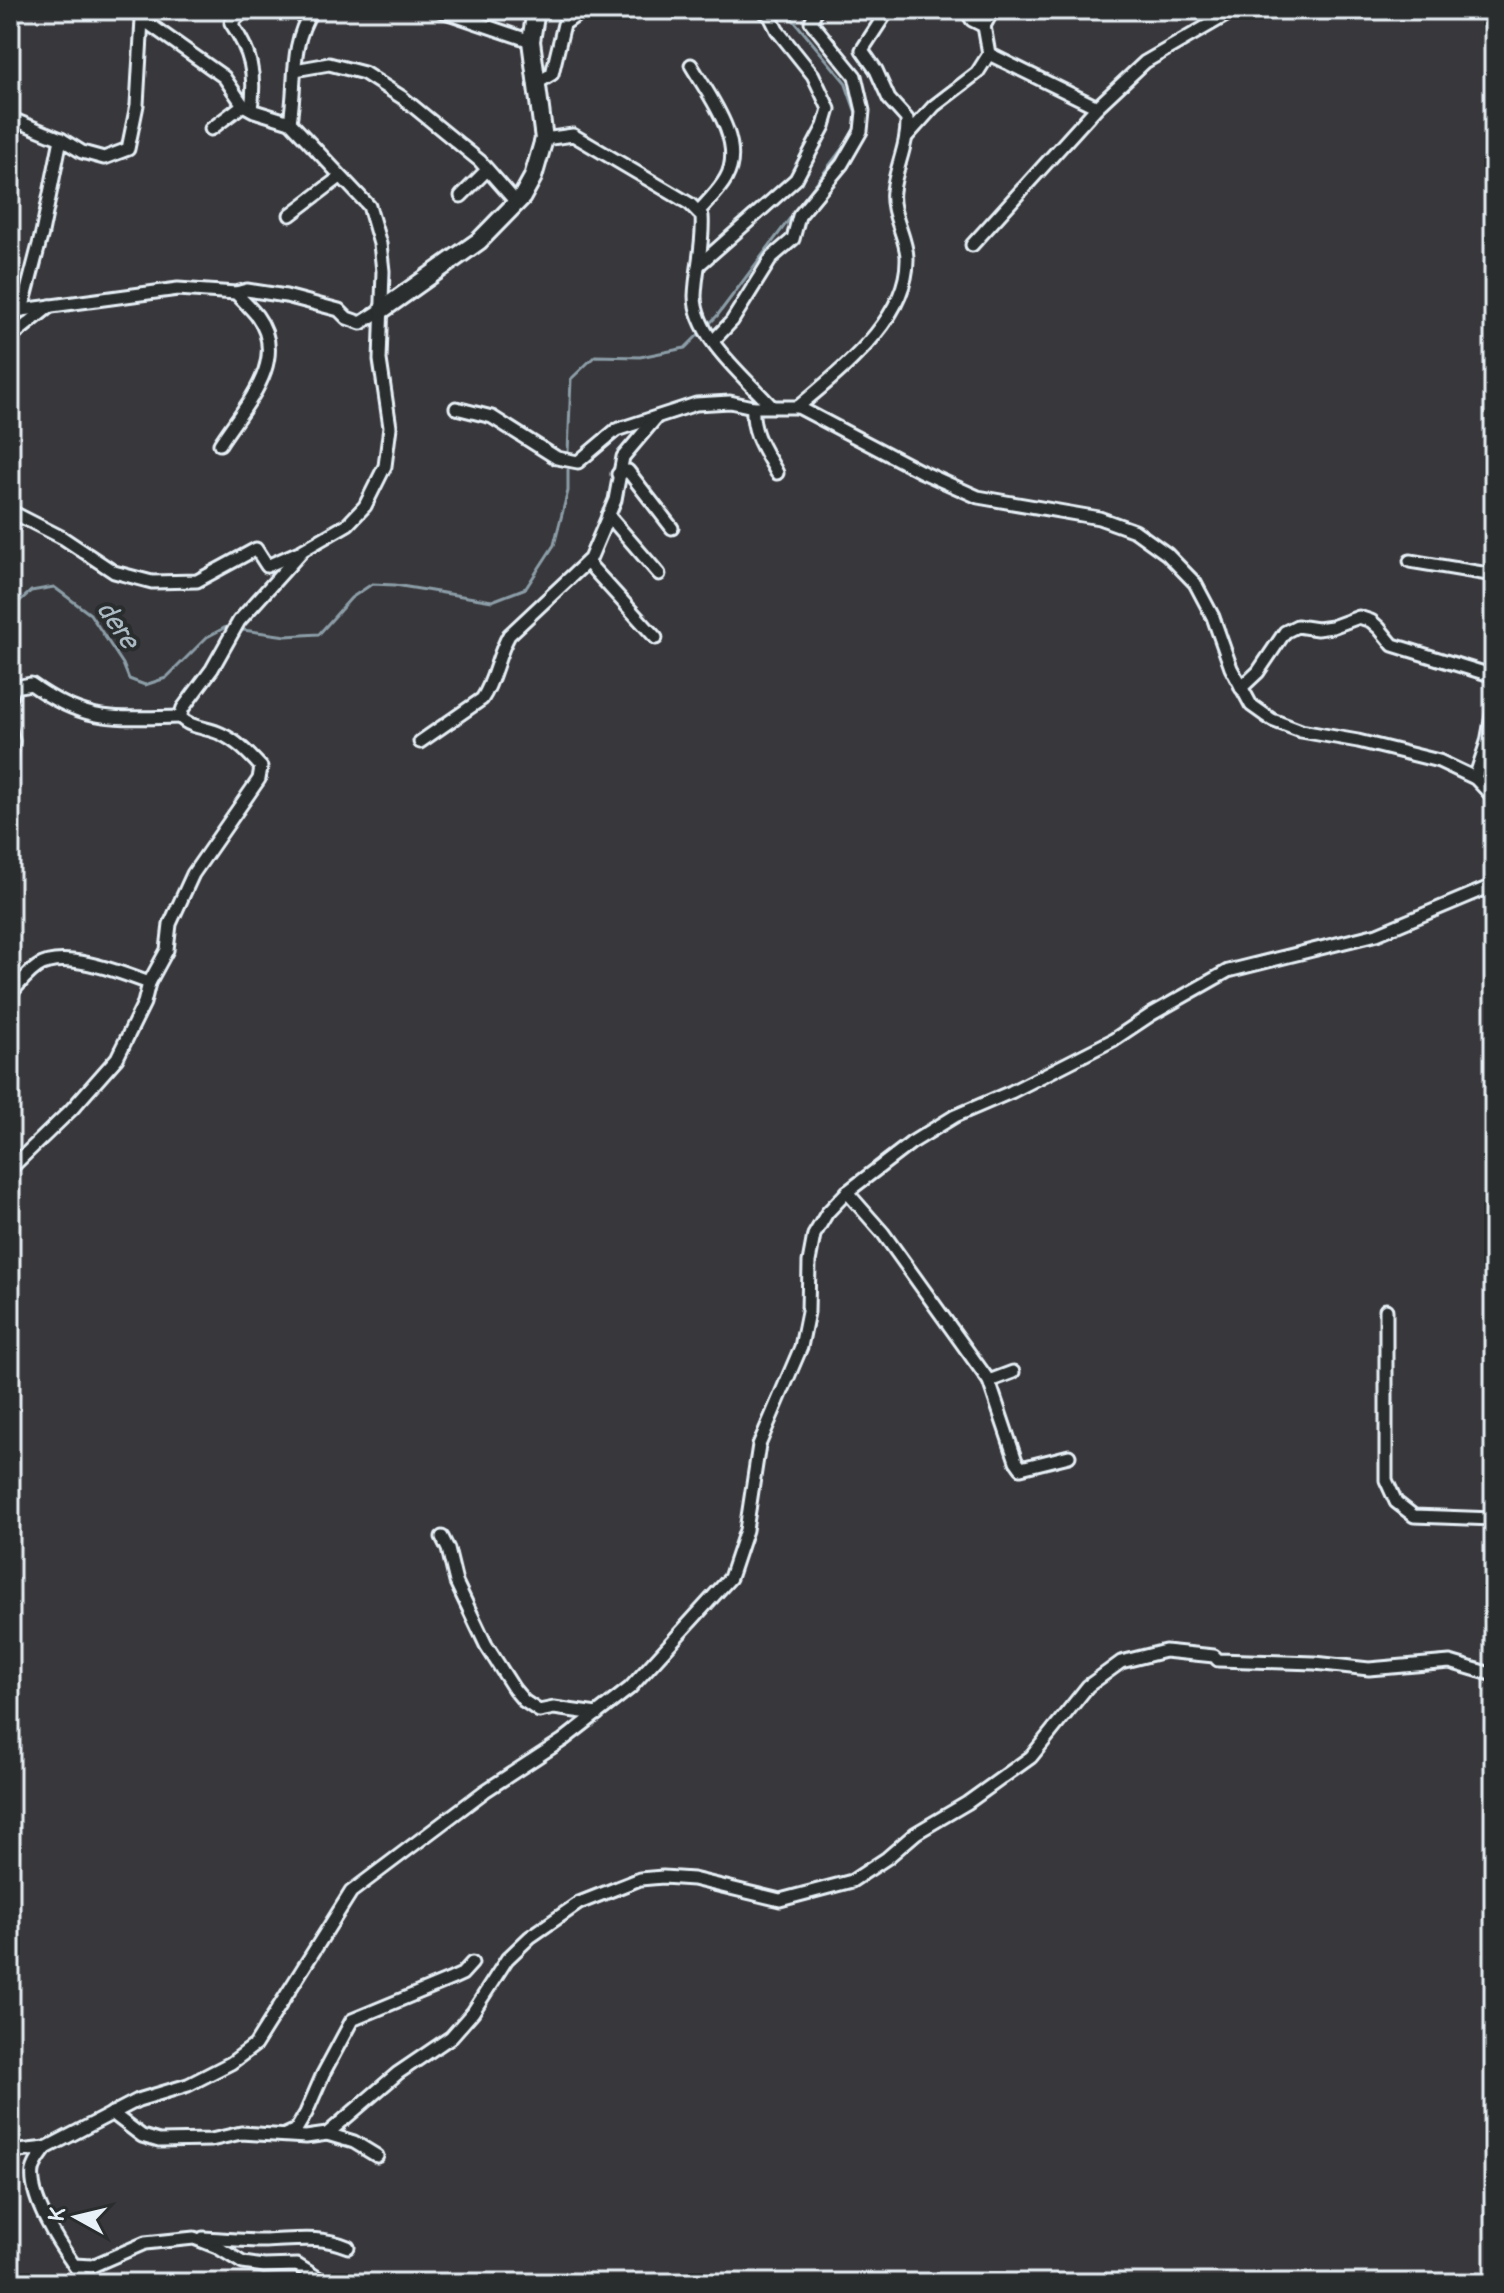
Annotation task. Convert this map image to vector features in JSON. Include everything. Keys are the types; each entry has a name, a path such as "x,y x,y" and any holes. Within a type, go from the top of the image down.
{"street":[{"path":"10,28 14,10"},
{"path":"290,122 298,36 312,10"},
{"path":"439,10 531,41"},
{"path":"61,139 42,233 16,309 178,289 236,293 247,290 286,296 339,310 347,318 361,323 479,241 516,202 533,177 544,139 531,41 536,10"},
{"path":"537,83 552,74 564,24 584,10"},
{"path":"700,264 796,179 824,126 829,109 813,75 777,30 770,16 762,10"},
{"path":"711,338 732,321 772,257 793,239 799,216 842,164 861,131 863,111 855,76 811,22 816,10"},
{"path":"798,407 845,366 882,325 904,291 907,248 892,194 907,136 907,119 889,99 876,70 862,50 888,10"},
{"path":"966,10 972,20 984,26"},
{"path":"907,136 934,106 977,73 989,54 984,26 993,10"},
{"path":"972,245 1097,107 1145,62 1235,10"},
{"path":"10,511 63,538 114,572 152,582 197,581 256,549 267,566 348,524 365,506 385,466 390,427 380,360 383,309 380,244 369,206 290,122 247,107 224,77 140,14"},
{"path":"10,118 61,139 82,152 104,158 128,149 137,105 140,14"},
{"path":"211,129 247,107 253,76 247,46 231,23 240,15"},
{"path":"989,54 1097,107"},
{"path":"295,70 329,64 364,73 403,98 480,161 516,202"},
{"path":"691,65 733,145 727,177 698,212"},
{"path":"544,139 573,135 690,204 702,216 695,295 697,312 711,338 771,406"},
{"path":"461,196 487,170"},
{"path":"290,215 340,177"},
{"path":"220,444 265,374 270,356 258,318 236,293"},
{"path":"10,338 51,306"},
{"path":"456,408 492,417 557,458 578,462 616,430 696,404 730,402 753,407 798,407 920,471 978,497 1099,518 1135,531 1167,554 1195,583 1251,705 1272,720 1301,731 1439,761 1475,778 1494,798"},
{"path":"753,407 755,433 777,473"},
{"path":"420,742 482,699 509,635 587,562 615,500 623,457 656,419"},
{"path":"618,474 628,471 672,528"},
{"path":"608,515 659,574"},
{"path":"180,717 239,621 303,550"},
{"path":"1410,561 1494,575"},
{"path":"587,562 656,638"},
{"path":"1241,688 1258,672 1285,632 1297,626 1317,629 1332,627 1359,617 1371,621 1393,645 1494,676"},
{"path":"10,699 12,688 31,684 58,703 90,715 180,717 185,723 219,733 236,742 261,767 259,779 193,874 170,924 167,950 149,983 144,1003 117,1058 71,1110 10,1169"},
{"path":"1475,778 1487,742 1494,705"},
{"path":"10,730 13,741 10,766"},
{"path":"10,2152 46,2148 138,2100 188,2085 231,2063 255,2045 351,1892 485,1791 563,1740 630,1688 730,1578 746,1530 759,1445 801,1347 808,1312 809,1262 814,1235 827,1213 847,1192 911,1143 955,1116 1011,1092 1113,1040 1228,971 1377,934 1494,885"},
{"path":"10,995 39,965 68,960 149,983"},
{"path":"847,1192 883,1233 989,1381 1021,1468 1069,1456"},
{"path":"1386,1310 1386,1480 1396,1502 1414,1516 1494,1519"},
{"path":"989,1381 1013,1372"},
{"path":"442,1537 456,1582 486,1645 524,1701 539,1711 554,1708 597,1714"},
{"path":"327,2134 398,2073 451,2037 473,2012 507,1959 530,1937 579,1903 640,1879 663,1877 693,1879 780,1900 852,1881 887,1858 916,1833 967,1803 1031,1757 1088,1686 1121,1662 1165,1651 1214,1656 1218,1660 1315,1663 1369,1669 1450,1662 1494,1675"},
{"path":"280,2137 296,2130 352,2020 462,1974 472,1963"},
{"path":"112,2113 142,2136 159,2141 211,2140 241,2133 280,2137 327,2134 354,2142 377,2156"},
{"path":"46,2148 33,2170 35,2190 47,2221 85,2283"},
{"path":"74,2265 92,2266 145,2243 194,2238 267,2241 303,2238 335,2241 348,2247"},
{"path":"194,2238 217,2247 243,2263 297,2265 326,2283"}],"waterway":[{"path":"568,453 571,379 595,356 640,357 685,348 717,316 853,134 857,116 845,82 785,10"},
{"path":"243,630 286,636 319,634 351,598 372,584 492,601 526,588 554,545 568,491 568,470"},
{"name":"dere","path":"10,610 31,591 54,587 90,614 123,664 129,679 145,685 166,678 207,637 226,627"}]}
